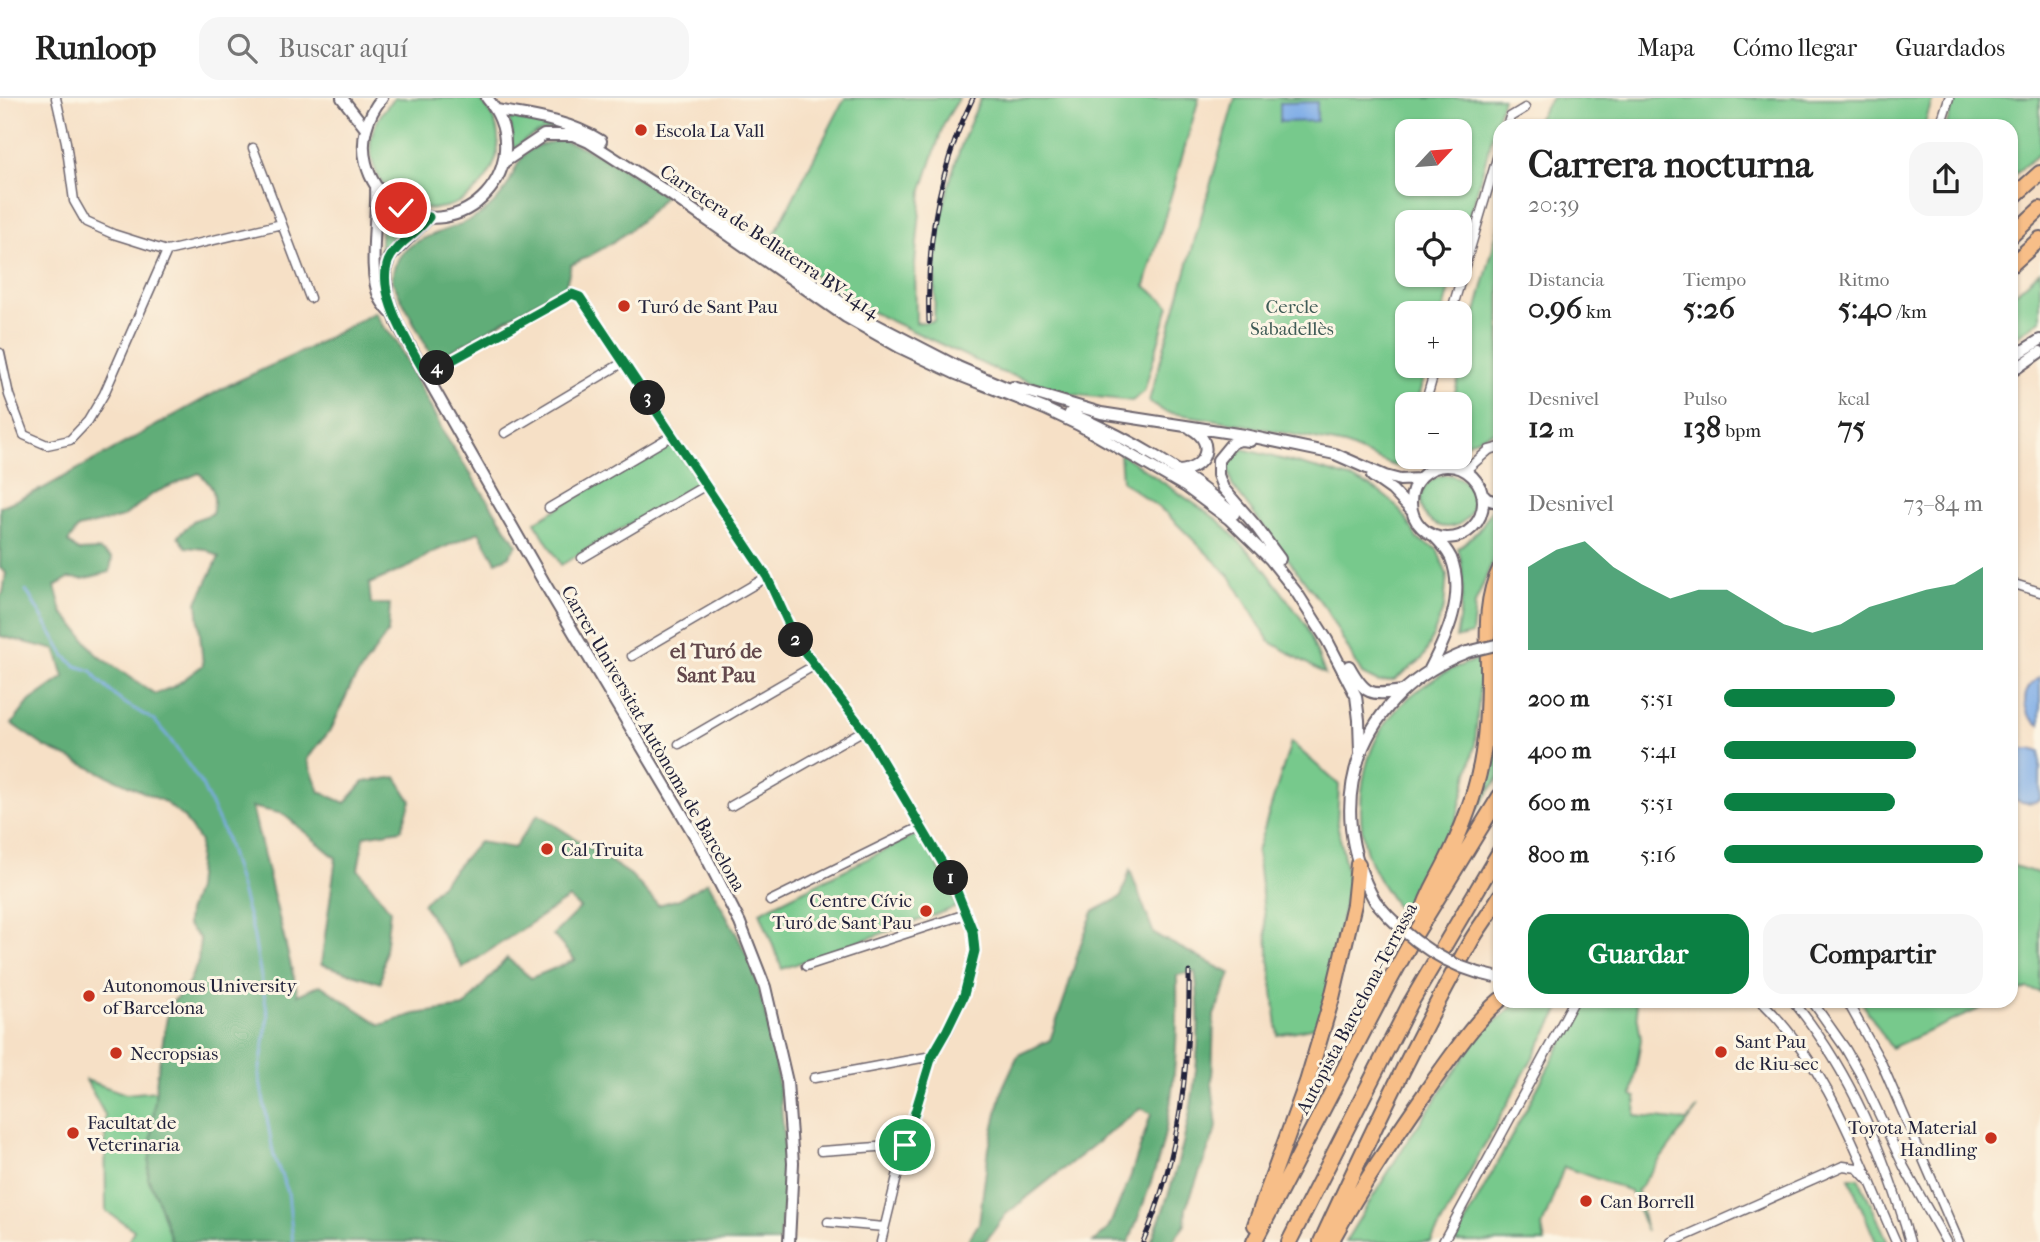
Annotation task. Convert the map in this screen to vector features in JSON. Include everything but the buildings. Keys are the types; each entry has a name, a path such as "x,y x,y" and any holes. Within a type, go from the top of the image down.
{"highway":[{"path":"2018,188 2039,173"},
{"path":"2018,192 2039,173"},
{"path":"2018,229 2040,209"},
{"path":"2018,259 2040,239"},
{"path":"1416,933 1426,898 1464,822 1481,764 1487,723 1489,614 1493,590"},
{"name":"Autopista Barcelona-Terrassa","path":"1252,1242 1416,933 1493,807"},
{"path":"1289,1242 1410,1004 1493,863"},
{"path":"1252,1242 1307,1082 1332,998 1354,904 1357,864"},
{"path":"1321,1242 1367,1143 1449,981 1493,908"},
{"path":"1330,1242 1396,1134 1477,1023 1493,1007"}],"street":[{"path":"56,98 66,142 74,201 86,222 113,234 167,251 282,224"},
{"path":"382,98 371,114 366,129 364,155 370,174 387,198 401,208 429,217 458,213 479,202 495,184 504,162 506,147 504,131 496,110 487,98"},
{"path":"1942,119 1949,98"},
{"path":"344,99 366,129"},
{"path":"1509,119 1525,108"},
{"name":"Carretera de Bellaterra BV-1414","path":"496,110 558,122 585,131 846,317 899,347 954,373 1055,413 1176,481 1229,519 1270,559 1297,593 1361,693"},
{"name":"Carretera de Bellaterra BV-1414","path":"504,162 544,135 573,135 626,161"},
{"path":"253,148 310,298"},
{"path":"1455,301 1493,172"},
{"name":"Carrer Universitat Autònoma de Barcelona","path":"376,186 373,273 380,297 545,584 698,841 740,923 765,986 787,1082 793,1163 789,1242"},
{"path":"669,189 867,320 958,366 1003,385 1101,413 1185,425 1334,459 1368,473 1392,491 1412,512 1424,530 1434,536 1451,557 1455,573 1455,602 1447,635 1430,668"},
{"name":"Carrer Universitat Autònoma de Barcelona","path":"397,323 387,294 386,270 389,258 429,217"},
{"path":"0,353 9,395 24,435 47,445 70,440 88,421 104,394 167,251"},
{"path":"425,373 572,294 580,297 767,577 797,642 864,730 952,879 973,931 975,951 964,995 932,1056 905,1145 881,1242"},
{"path":"2018,354 2040,340"},
{"path":"2018,367 2040,352"},
{"path":"505,433 624,362"},
{"name":"Carretera de Bellaterra BV-1414","path":"1003,385 1097,425 1187,470 1280,559"},
{"name":"Carretera de Bellaterra BV-1414","path":"1055,413 1070,417 1123,443 1167,470 1187,470"},
{"path":"1185,425 1197,431 1205,443 1206,452 1201,462 1187,470"},
{"path":"549,508 673,435"},
{"path":"1238,439 1335,454 1385,476 1400,480 1419,479"},
{"name":"Carretera de Bellaterra BV-1414","path":"1238,439 1219,460 1218,475 1223,488 1255,525 1304,591 1354,675 1361,693 1360,752"},
{"path":"1465,471 1493,449"},
{"path":"1412,512 1411,498 1419,479 1432,469"},
{"path":"1460,469 1474,479 1482,494 1493,501"},
{"path":"582,558 706,485"},
{"path":"1434,536 1454,537 1466,533 1480,515 1482,494"},
{"path":"632,656 767,577"},
{"path":"2018,585 2040,592"},
{"path":"1493,646 1467,652 1430,668 1402,691 1377,720 1360,752 1351,786 1349,808 1351,838 1357,864 1375,901 1388,917 1415,942 1439,958 1462,968 1493,976"},
{"path":"679,744 814,665"},
{"path":"1361,693 1402,691"},
{"path":"731,806 864,730"},
{"path":"770,901 922,826"},
{"path":"806,966 966,914"},
{"path":"1443,1242 1570,1008"},
{"path":"1767,1008 1804,1051 1835,1102 1896,1242"},
{"path":"1798,1008 1832,1054 1868,1123 1887,1170 1910,1242"},
{"path":"1817,1008 1860,1074 1904,1167 1946,1242"},
{"path":"1851,1008 1881,1062 1959,1242"},
{"path":"814,1078 932,1056"},
{"path":"821,1151 905,1145"},
{"path":"1672,1242 1843,1167 1857,1168 1870,1184"},
{"path":"828,1222 884,1227"}],"green space":[{"path":"395,98 478,98 493,119 498,141 494,163 483,183 466,198 445,207 422,208 399,199 382,182 372,160 372,134 383,111"},
{"path":"845,98 959,98 944,123 922,190 915,264 916,323 934,321 937,250 947,191 981,98 1199,98 1145,286 1169,305 1144,392 1132,401 1070,394 998,371 844,299 771,241"},
{"name":"Cercle Sabadellès","path":"1235,98 1503,98 1497,119 1493,119 1493,134 1472,210 1395,210 1395,287 1450,287 1445,301 1395,301 1395,378 1424,378 1419,392 1395,392 1395,466 1345,445 1165,412 1149,401"},
{"path":"1552,98 1933,98 1926,119 1537,119"},
{"path":"1955,98 2040,98 2040,153 2018,171 2018,119 1948,119"},
{"path":"509,118 562,128 535,134 512,151"},
{"path":"561,140 602,156 664,196 644,218 622,236 571,265 566,285 434,361 392,281 395,265 402,253 412,245 485,211 502,194 520,160 529,150"},
{"path":"382,206 413,222 387,253 380,277"},
{"path":"1493,248 1493,432 1472,441 1472,392 1455,392 1459,378 1472,378 1472,328"},
{"path":"2040,271 2040,320 2018,335 2018,291"},
{"path":"375,312 396,341 445,435 517,545 508,557 496,562 479,532 369,584 371,604 390,604 388,632 351,685 332,728 307,759 320,792 345,803 364,782 396,777 411,801 401,830 364,836 358,869 390,910 381,983 321,964 336,858 283,814 252,807 298,995 320,985 381,1025 415,1014 464,1007 507,958 531,978 575,960 553,935 580,908 569,898 463,968 423,904 479,842 514,848 538,814 631,875 658,905 679,899 708,882 748,957 770,1032 784,1140 783,1210 779,1242 172,1242 148,1178 157,1076 169,1006 187,986 198,962 200,939 187,925 188,912 196,889 200,842 184,818 165,802 45,747 12,724 30,701 64,677 56,650 0,636 0,596 3,593 6,573 0,568 0,507 42,489 229,385 305,350","holes":["199,473 214,496 212,514 194,520 178,536 186,547 205,549 219,557 197,602 203,665 175,686 155,694 96,654 62,612 55,586 69,578 83,579 110,572 112,558 99,550 78,551 68,542 78,528 123,517 154,493"]},
{"path":"670,441 699,483 561,565 535,522"},
{"path":"1243,449 1345,477 1374,489 1398,508 1417,539 1437,549 1447,575 1444,607 1422,659 1394,680 1378,682 1362,674 1326,609 1232,485 1227,461"},
{"path":"1120,453 1218,520 1261,564 1306,625 1325,674 1269,641 1230,576 1166,513 1122,481"},
{"path":"1447,475 1457,477 1465,483 1471,491 1471,511 1465,519 1457,525 1447,527 1437,525 1429,519 1423,511 1421,501 1423,491 1429,483 1437,477"},
{"path":"1493,510 1493,560 1475,604 1472,634 1456,638 1463,582 1458,548 1485,522"},
{"path":"1482,658 1475,745 1456,821 1405,918 1388,895 1367,853 1361,799 1367,762 1382,729 1407,699 1442,674"},
{"path":"1493,732 1493,786 1476,811"},
{"path":"1291,742 1339,785 1337,823 1349,882 1320,1026 1278,1035 1257,851"},
{"path":"919,833 944,877 957,907 782,969 760,912"},
{"path":"2018,867 2040,874 2040,992 2027,988 2018,992"},
{"path":"1130,870 1154,934 1231,974 1214,1015 1212,1083 1217,1127 1186,1208 1185,1225 1172,1242 1151,1242 1174,1178 1190,1109 1198,1040 1195,972 1177,975 1175,1060 1167,1125 1155,1170 1129,1242 1093,1242 1108,1229 1130,1178 1151,1114 1141,1108 1006,1214 983,1242 967,1242 979,1223 989,1148 1003,1087 1018,1055 1050,1040 1093,912 1121,897"},
{"path":"1512,1008 1560,1008 1431,1242 1345,1242 1408,1140 1480,1034"},
{"path":"1580,1008 1636,1008 1641,1039 1632,1095 1636,1097 1635,1116 1687,1121 1698,1108 1637,1191 1646,1231 1631,1191 1564,1167 1542,1227 1545,1242 1455,1242"},
{"path":"1865,1008 1981,1008 1891,1048"},
{"path":"86,1080 126,1094 156,1091 148,1178 172,1242 128,1242 134,1230 106,1211 105,1115"},
{"path":"1849,1178 1859,1178 1888,1242 1876,1242"}],"water":[{"path":"1317,102 1317,121 1280,122 1280,103"},
{"path":"2040,677 2040,725 2029,714 2025,701 2029,688"},
{"path":"2031,749 2040,752 2040,800 2033,803 2018,801 2018,751"}],"waterway":[{"path":"26,590 65,656 76,666 92,671 121,701 155,721 169,738 201,783 225,835 253,932 268,1016 259,1075 274,1157 288,1192 293,1242"}],"railway":[{"path":"929,322 930,264 937,207 951,151 973,98"},
{"path":"1143,1242 1166,1177 1180,1110 1185,1076 1189,972"}],"place":[{"name":"Escola La Vall","path":"641,130"},
{"name":"Turó de Sant Pau","path":"624,306"},
{"name":"Cal Truita","path":"547,849"},
{"name":"Centre Cívic Turó de Sant Pau","path":"926,911"},
{"name":"Autonomous University of Barcelona","path":"89,996"},
{"name":"Sant Pau de Riu-sec","path":"1721,1052"},
{"name":"Necropsias","path":"116,1053"},
{"name":"Facultat de Veterinaria","path":"73,1133"},
{"name":"Toyota Material Handling","path":"1991,1138"},
{"name":"Can Borrell","path":"1586,1201"}],"district":[{"name":"el Turó de Sant Pau","path":"716,663"}],"route":[{"path":"401,208 429,217 397,248 389,258 386,270 387,294 397,323 425,373 572,294 580,297 761,567 797,642 864,730 952,879 973,931 975,951 964,995 932,1056 905,1145"}]}
